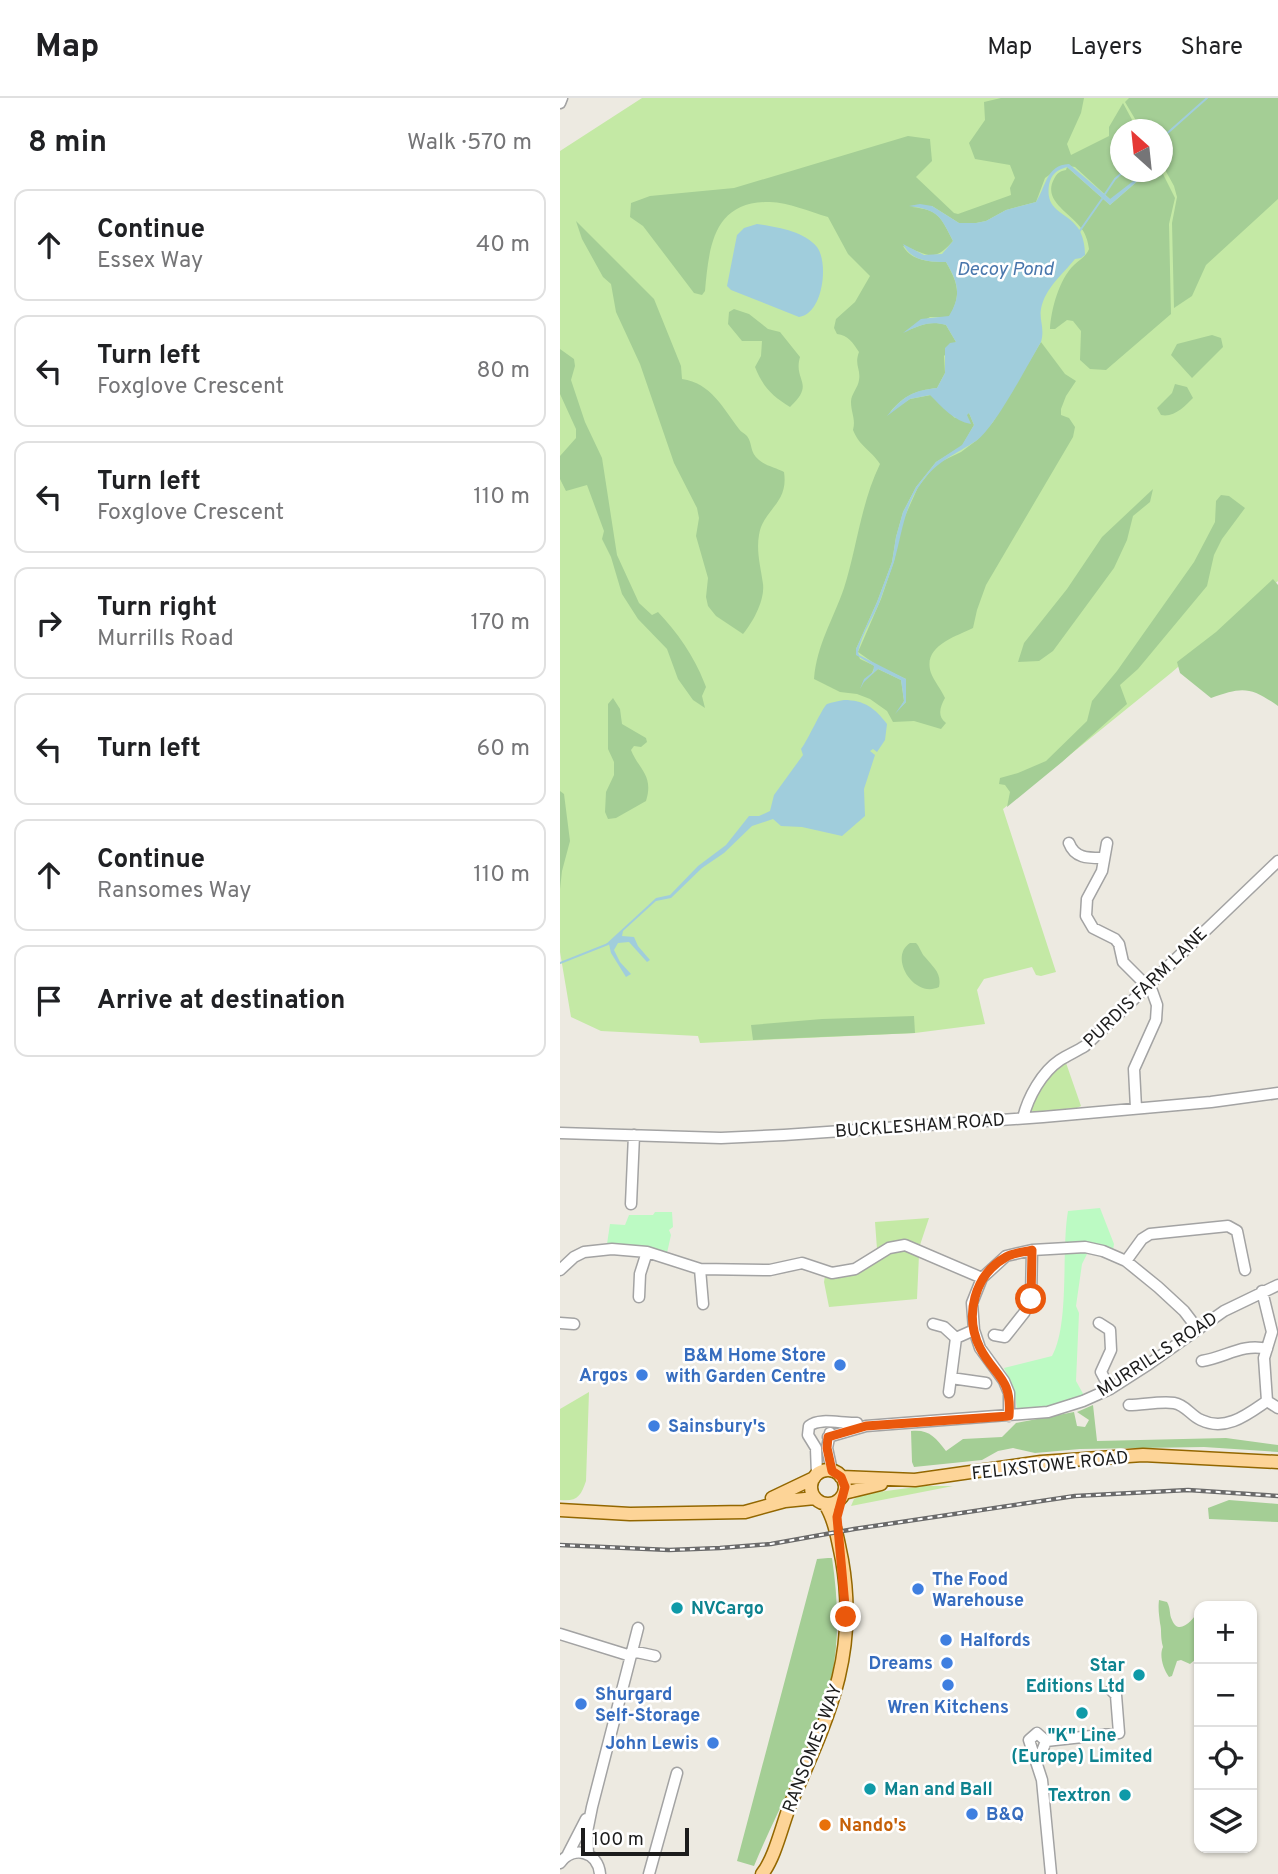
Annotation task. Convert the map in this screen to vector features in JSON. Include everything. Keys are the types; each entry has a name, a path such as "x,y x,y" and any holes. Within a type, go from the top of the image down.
{"main road":[{"name":"FELIXSTOWE ROAD","path":"843,1495 860,1488 906,1480 1069,1460 1143,1455 1278,1462"},
{"path":"693,1514 766,1500 821,1472 836,1474 845,1487 843,1495 835,1503 785,1501 746,1512"},
{"name":"FELIXSTOWE ROAD","path":"836,1474 906,1480"},
{"path":"815,1476 811,1488 820,1501"},
{"name":"RANSOMES WAY","path":"838,1541 837,1517 843,1495"},
{"name":"RANSOMES WAY","path":"765,1872 833,1704 839,1680 846,1617 844,1576 835,1527 830,1513 820,1501"},
{"path":"560,1510 693,1514 809,1506 821,1510 835,1527"}],"street":[{"path":"560,103 562,98"},
{"path":"1069,843 1072,850 1080,856 1104,858"},
{"path":"1107,843 1098,881 1087,898 1086,916 1093,928 1115,939 1124,962 1147,985 1156,999 1156,1020 1134,1069 1136,1108"},
{"name":"PURDIS FARM LANE","path":"1023,1118 1028,1102 1047,1071 1061,1059 1085,1046 1278,861"},
{"name":"BUCKLESHAM ROAD","path":"560,1133 721,1138 772,1136 1023,1118 1211,1102 1278,1093"},
{"path":"631,1204 634,1135"},
{"path":"1126,1261 1142,1239 1150,1234 1228,1226 1237,1231 1245,1270"},
{"path":"561,1266 584,1252 600,1249 647,1252 700,1269 770,1270 802,1263 832,1273 855,1269 888,1248 905,1245 982,1278"},
{"path":"1009,1416 1009,1393 1004,1381 980,1348 974,1330 972,1303 982,1278 1006,1256 1032,1250 1085,1247 1103,1251 1126,1261 1184,1311 1197,1328"},
{"path":"994,1335 1005,1337 1024,1313 1031,1299 1032,1250"},
{"path":"639,1297 640,1274 647,1252"},
{"path":"700,1269 703,1304"},
{"name":"MURRILLS ROAD","path":"828,1437 866,1426 1048,1412 1110,1389 1224,1311 1278,1285"},
{"path":"1262,1291 1272,1332 1264,1358 1267,1401"},
{"path":"560,1323 574,1324"},
{"path":"1099,1323 1110,1330 1111,1350 1101,1372 1110,1389"},
{"path":"933,1324 944,1327 956,1338"},
{"path":"956,1338 974,1330"},
{"path":"949,1392 956,1338"},
{"path":"1202,1361 1215,1359 1242,1348 1255,1346 1267,1349"},
{"path":"951,1378 986,1382"},
{"path":"1129,1405 1173,1403 1186,1408 1200,1420 1237,1422 1267,1401"},
{"path":"1267,1401 1278,1408"},
{"path":"815,1476 816,1448 807,1431 812,1423 820,1420 825,1422 829,1429 827,1448 836,1474"},
{"name":"MURRILLS ROAD","path":"825,1422 863,1423 866,1426"},
{"path":"588,1854 587,1832 592,1807 638,1628"},
{"path":"560,1634 655,1657"},
{"path":"1051,1874 1042,1780 1029,1740 1037,1733 1046,1741 1119,1733 1116,1695 1111,1690"},
{"path":"1038,1762 1046,1741"},
{"path":"649,1874 677,1773"},
{"path":"564,1859 592,1807"},
{"path":"564,1859 581,1852 588,1854 597,1862 600,1874"}],"green space":[{"path":"642,98 1278,98 1278,581 1171,673 1003,809 1056,972 1036,975 1032,967 984,979 977,990 985,1024 915,1033 700,1043 698,1036 601,1031 571,1017 560,952 560,151"},
{"path":"1001,98 1084,98 1081,113 1067,144 1071,155 1109,136 1110,125 1110,182 1133,182 1111,200 1075,167 1063,165 1045,178 1036,202 1006,210 986,221 959,223 932,206 912,207 929,210 939,216 953,241 934,255 903,246 916,258 946,262 956,283 957,295 949,317 930,317 906,331 925,324 946,325 956,342 944,356 945,373 937,388 911,395 890,412 910,399 931,395 955,418 969,413 974,425 962,446 936,462 916,487 903,512 892,562 856,649 860,659 875,666 871,675 878,669 901,680 904,701 900,708 906,702 906,679 878,666 858,652 881,599 894,561 902,523 918,487 936,464 961,452 977,440 993,422 1041,342 1065,374 1076,381 1061,409 1061,415 1069,418 1075,427 1073,437 986,585 973,628 949,639 931,656 931,673 945,698 940,711 946,723 941,729 914,721 893,722 887,711 870,699 840,692 814,679 818,655 844,588 864,510 880,464 853,430 851,402 859,380 859,352 850,340 837,334 834,328 836,319 855,302 870,276 848,254 828,217 784,204 751,204 736,209 725,218 718,230 712,243 705,291 702,295 694,293 643,226 630,217 631,203 650,196 734,188 908,136 930,139 932,161 916,177 958,214 1011,195 1010,188 1015,178 1010,165 975,159 969,143 985,120 984,102"},
{"path":"1129,98 1278,98 1278,199 1206,265 1192,296 1174,308 1172,223 1177,197 1172,182 1173,119 1135,119 1125,102"},
{"path":"1123,103 1132,119 1114,119"},
{"path":"1067,167 1110,205 1136,182 1167,182 1175,198 1169,224 1171,314 1106,370 1090,369 1080,360 1081,331 1073,321 1067,320 1055,329 1050,329 1060,286 1069,271 1089,249 1083,230 1059,206 1052,194 1051,187 1055,177"},
{"path":"576,221 654,299 681,366 682,379 692,381 709,391 747,436 756,457 784,472 783,492 761,526 759,535 762,597 743,634 716,616 708,606 708,578 696,536 699,518 697,508 674,463 640,364 616,312 611,284 603,277 582,239"},
{"path":"734,309 749,314 768,329 780,332 800,357 802,392 790,407 769,390 755,367 761,356 762,341 742,341 728,324 729,312"},
{"path":"1212,335 1221,338 1223,347 1192,378 1171,355 1177,344"},
{"path":"560,349 574,359 571,380 585,422 602,458 617,555 639,603 652,615 658,612 690,654 706,687 702,696 705,708 693,700 678,679 667,649 638,619 622,594 611,557 602,539 604,531 587,485 566,491 560,479 560,456 576,438 576,429 560,394"},
{"path":"1175,384 1187,387 1193,398 1175,413 1161,415 1157,408 1172,393"},
{"path":"1153,489 1150,502 1133,516 1127,540 1114,568 1053,651 1039,661 1018,662 1024,643 1067,589 1102,537"},
{"path":"1221,495 1229,496 1245,508 1222,539 1214,555 1207,586 1138,669 1120,685 1127,704 1007,807 1010,792 1005,785 999,784 1000,778 1046,761 1087,721 1092,701 1117,671 1194,562 1215,522 1216,501"},
{"path":"1273,579 1278,585 1278,706 1261,695 1246,690 1211,698 1180,673 1177,662 1216,632"},
{"path":"613,698 620,709 622,724 646,738 647,742 641,747 634,746 631,750 647,779 648,792 646,801 616,818 608,819 605,812 606,792 614,775 614,762 608,749 608,704"},
{"path":"560,791 564,794 570,841 560,889"},
{"path":"910,943 916,943 936,970 939,987 921,987 907,975 902,957 904,949"},
{"path":"914,1016 915,1033 753,1040 751,1025 822,1019"},
{"path":"1065,1060 1081,1106 1033,1112 1030,1108 1051,1071"},
{"path":"1100,1208 1114,1244 1112,1255 1090,1248 1082,1264 1076,1306 1079,1313 1076,1381 1086,1399 1018,1416 1014,1389 1004,1368 1052,1356 1058,1342 1063,1307 1068,1211"},
{"path":"655,1212 672,1212 673,1227 669,1230 671,1235 667,1253 641,1246 607,1244 610,1224 625,1225 629,1215 653,1215"},
{"path":"929,1218 920,1245 898,1241 877,1249 875,1222"},
{"path":"897,1251 919,1255 917,1299 829,1307 825,1276 850,1275"},
{"path":"589,1392 586,1481 578,1497 560,1500 560,1409"},
{"path":"1093,1405 1097,1441 1226,1438 1278,1445 1278,1452 1204,1447 1080,1449 1035,1453 1013,1448 998,1451 982,1460 914,1467 912,1462 911,1431 923,1431 931,1435 946,1451 963,1439 1002,1437 1016,1423 1074,1412 1077,1426 1085,1427 1089,1420 1077,1412"},
{"path":"923,1486 953,1486 851,1506 854,1499 864,1494"},
{"path":"1229,1500 1278,1504 1278,1522 1209,1519 1208,1508"},
{"path":"832,1558 837,1619 831,1680 816,1728 754,1866 737,1861 817,1559"},
{"path":"1159,1600 1167,1602 1172,1620 1178,1627 1186,1625 1194,1617 1194,1661 1190,1664 1177,1661 1172,1676 1169,1677 1163,1666"}],"water":[{"name":"Decoy Pond","path":"1069,164 1110,199 1132,182 1136,182 1110,205 1067,167 1057,171 1051,178 1050,201 1078,228 1085,255 1075,259 1046,294 1041,309 1041,342 992,423 976,441 934,469 922,482 911,501 892,566 858,652 859,655 906,679 906,702 895,714 904,701 901,680 878,669 860,689 864,679 873,672 874,666 856,655 856,649 892,562 903,512 916,487 936,462 962,445 974,425 969,413 967,415 971,424 954,417 930,395 910,399 887,416 909,396 937,388 945,373 945,348 956,342 946,325 924,324 903,333 921,319 949,316 957,295 956,282 946,262 927,261 906,250 903,244 924,255 942,254 953,241 937,215 909,206 932,206 959,223 986,221 1006,210 1036,202 1051,173 1061,165"},
{"path":"757,224 798,233 812,242 821,254 822,287 814,307 807,314 799,317 727,286 737,235 744,228"},
{"path":"844,700 868,706 887,724 885,740 877,752 873,749 870,751 875,755 864,789 865,816 842,836 802,827 781,826 773,819 752,826 671,898 656,901 623,931 622,936 634,937 650,960 647,962 629,942 618,943 614,950 631,974 626,977 611,953 609,944 605,945 656,898 670,895 698,866 726,845 749,816 759,816 770,811 774,795 803,755 801,749 827,704"}],"waterway":[{"path":"1173,128 1207,98"},
{"path":"1105,194 1113,182"},
{"path":"1079,232 1102,199"},
{"path":"560,963 608,944"}],"railway":[{"path":"560,1545 669,1550 720,1548 771,1544 1075,1496 1188,1490 1278,1496"}],"place":[{"name":"B&M Home Store with Garden Centre","path":"840,1365"},
{"name":"Argos","path":"642,1375"},
{"name":"Sainsbury's","path":"654,1426"},
{"name":"The Food Warehouse","path":"918,1589"},
{"name":"NVCargo","path":"677,1608"},
{"name":"Halfords","path":"946,1640"},
{"name":"Dreams","path":"947,1663"},
{"name":"Star Editions Ltd","path":"1139,1675"},
{"name":"Wren Kitchens","path":"948,1685"},
{"name":"Shurgard Self-Storage","path":"581,1704"},
{"name":"\"K\" Line (Europe) Limited","path":"1082,1713"},
{"name":"John Lewis","path":"713,1743"},
{"name":"Man and Ball","path":"870,1789"},
{"name":"Textron","path":"1125,1795"},
{"name":"B&Q","path":"972,1814"},
{"name":"Nando's","path":"825,1825"}],"route":[{"path":"846,1617 837,1517 845,1487 841,1477 832,1471 827,1448 828,1437 866,1426 1009,1416 1009,1393 1004,1381 980,1348 974,1330 972,1303 982,1278 1006,1256 1032,1250 1031,1299"}]}
